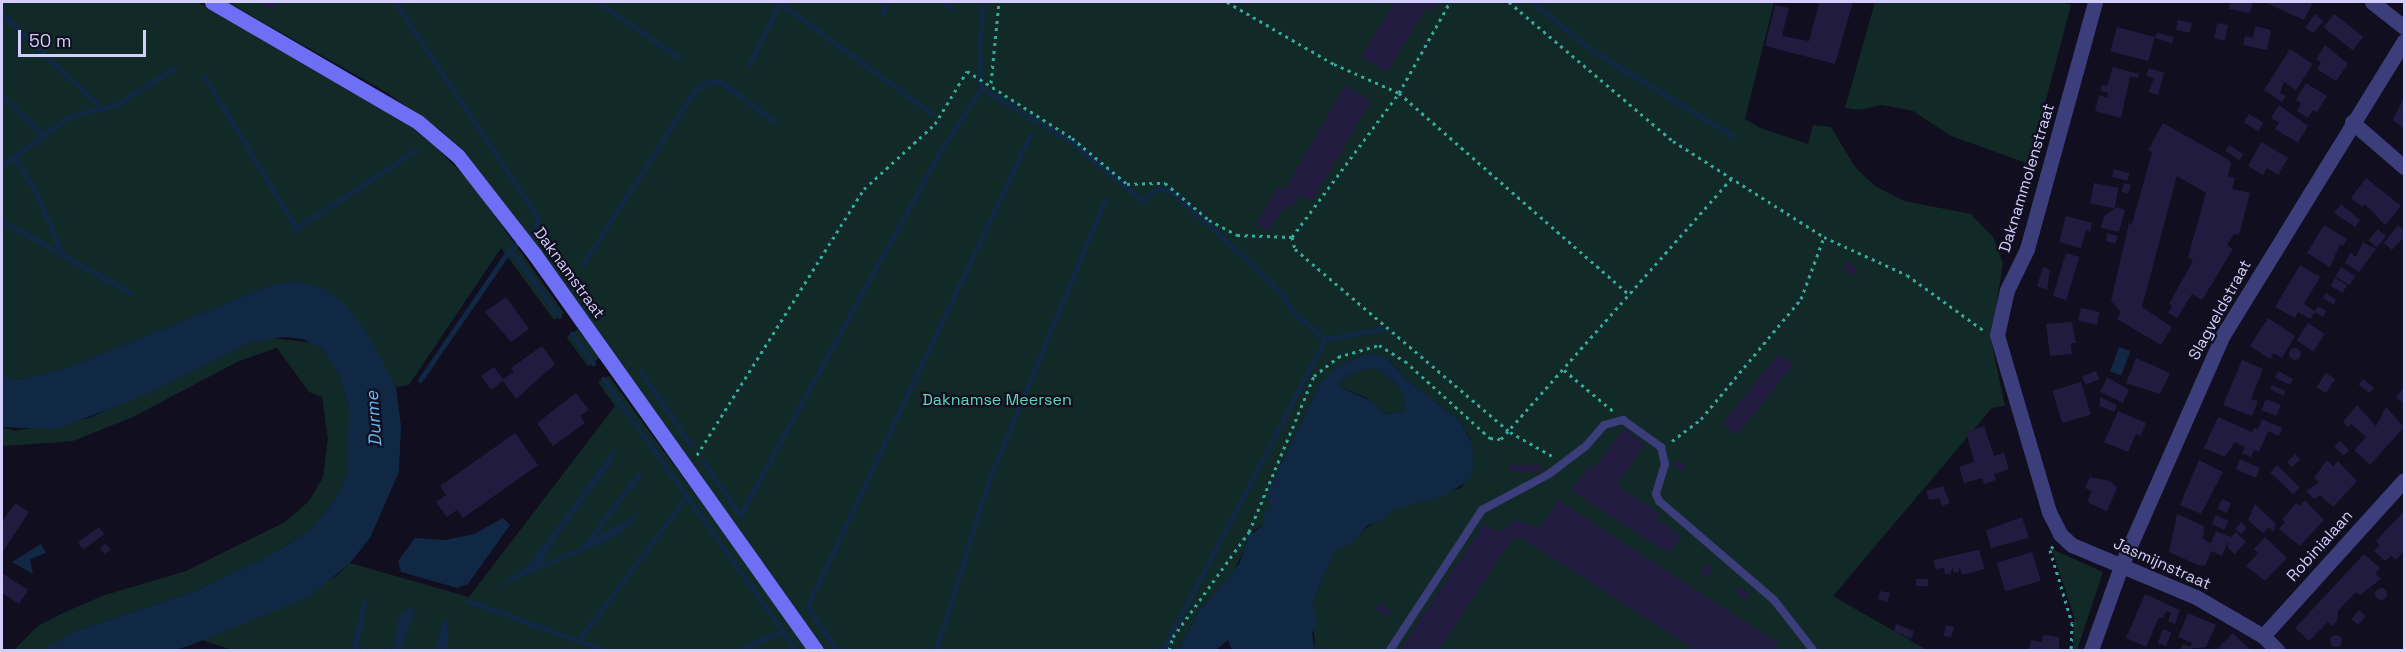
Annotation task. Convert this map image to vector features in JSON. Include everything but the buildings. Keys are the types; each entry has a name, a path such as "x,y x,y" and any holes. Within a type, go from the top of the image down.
{"street":[{"name":"Daknamstraat","path":"212,2 418,122 458,156 535,255 816,651"},
{"name":"Daknammolenstraat","path":"2060,534 2049,512 1997,335 2007,290 2027,249 2096,2"},
{"path":"2372,2 2404,27"},
{"name":"Slagveldstraat","path":"2092,644 2121,566 2223,334 2404,40"},
{"path":"2352,122 2404,167"},
{"name":"Robinialaan","path":"2263,636 2404,480"},
{"name":"Jasmijnstraat","path":"2060,534 2072,545 2196,597 2263,636 2277,651"}],"lane":[{"path":"1390,651 1482,510 1568,461 1604,425 1623,420 1661,447 1665,464 1656,494 1659,501 1774,600 1813,651"}],"path":[{"path":"991,83 999,2"},
{"path":"1227,2 1334,64 1399,93 1629,294"},
{"path":"1292,237 1399,93 1450,2"},
{"path":"1509,2 1673,141 1824,237 1907,275 1978,329 1997,335"},
{"path":"688,469 864,189 935,124 967,71 991,83 1072,138 1127,184 1165,183 1209,220 1237,235 1292,237"},
{"path":"1169,651 1173,637 1249,532 1314,376 1338,357 1379,345 1406,361 1490,438 1502,439 1731,179"},
{"path":"1292,237 1295,249 1510,432 1546,454 1568,461"},
{"path":"1661,447 1701,419 1801,299 1824,237"},
{"path":"1564,370 1623,420"},
{"path":"2060,534 2050,550 2070,614 2071,651"}],"green space":[{"path":"2,2 198,2 397,116 435,146 473,185 564,313 554,320 501,248 409,385 396,387 382,363 296,281 274,284 64,369 17,380 2,377"},
{"name":"Daknamse Meersen","path":"227,2 1774,2 1745,119 1760,128 1808,144 1813,125 1831,127 1855,167 1875,186 1904,201 1971,214 1993,237 2003,263 1991,340 2005,406 1992,408 1833,596 1927,650 1315,650 1312,604 1334,552 1391,510 1461,488 1474,471 1471,440 1460,421 1407,380 1389,360 1320,383 1269,490 1272,508 1263,514 1263,525 1253,531 1233,573 1198,613 1178,650 825,650 547,259 464,152 440,130 386,92"},
{"path":"1875,2 2061,2 2071,5 2029,164 1951,136 1913,111 1882,105 1859,110 1845,108"},
{"path":"578,329 599,358 588,366 567,337"},
{"path":"263,337 314,343 323,349 339,375 349,408 350,443 347,475 334,501 310,531 265,558 193,592 76,631 42,650 14,650 38,626 63,613 102,596 186,571 285,522 309,501 323,477 328,439 322,397 309,392 277,348 239,361 133,417 73,441 6,446 2,445 2,427 14,431 89,418"},
{"path":"1370,368 1379,370 1395,382 1403,394 1405,411 1386,414 1367,398 1342,388 1340,383 1350,374"},
{"path":"609,376 809,650 232,650 202,640 335,577 350,563 469,597 615,406 598,382"},
{"path":"2052,549 2103,572 2077,650 2073,650 2074,617"}],"water":[{"name":"Durme","path":"296,281 327,290 344,304 364,328 396,387 401,426 399,472 370,538 350,563 309,597 191,645 175,650 42,650 76,631 193,592 265,558 310,531 334,501 347,475 349,408 339,375 323,349 303,339 284,337 252,342 138,398 56,429 2,427 2,376 17,380 64,369 274,284"},
{"path":"2119,347 2130,351 2121,376 2110,371"},
{"path":"1370,353 1387,358 1407,380 1460,421 1472,443 1474,471 1469,480 1444,496 1391,510 1384,520 1368,525 1352,542 1334,552 1312,604 1317,622 1312,634 1315,650 1232,650 1228,640 1216,650 1178,650 1198,613 1239,564 1249,536 1263,525 1263,512 1272,508 1267,500 1269,490 1320,383 1342,364","holes":["1370,368 1379,370 1395,382 1403,394 1405,411 1386,414 1371,401 1342,388 1340,383 1350,374"]},
{"path":"618,444 613,462 556,538 541,564 580,548 639,471 642,476 593,539 638,514 632,525 607,541 493,589 528,566"},
{"path":"503,518 510,525 468,584 457,588 401,572 398,561 415,538 445,540 474,534"},
{"path":"41,544 46,553 30,559 33,574 12,562"},
{"path":"369,596 358,650 351,650 362,602"},
{"path":"409,607 416,612 400,650 393,650 399,615"},
{"path":"447,620 447,650 436,650 442,623"}],"waterway":[{"path":"395,2 538,218 532,234"},
{"path":"597,2 679,58"},
{"path":"882,14 887,2"},
{"path":"943,2 952,8"},
{"path":"983,2 979,49 981,88 1073,143 1143,201 1158,188 1171,191 1243,256 1283,296 1292,311 1325,339 1381,329"},
{"path":"1532,2 1594,52 1733,136"},
{"path":"749,64 780,3 931,113"},
{"path":"2,14 102,109"},
{"path":"2,165 70,116 116,105 174,68"},
{"path":"204,76 298,231"},
{"path":"582,265 692,95 703,83 720,81 775,122"},
{"path":"703,461 740,515 936,158 981,88"},
{"path":"2,96 43,135"},
{"path":"837,650 807,607 1030,135"},
{"path":"296,228 416,150"},
{"path":"13,156 34,188 63,256"},
{"path":"936,650 990,477 1105,200"},
{"path":"2,221 131,293"},
{"path":"517,244 510,249 559,316"},
{"path":"420,380 510,249"},
{"path":"572,334 593,363"},
{"path":"1163,650 1325,339"},
{"path":"640,371 692,446"},
{"path":"603,379 796,650"},
{"path":"578,641 686,497"},
{"path":"468,601 604,650"},
{"path":"739,650 782,631"}]}
